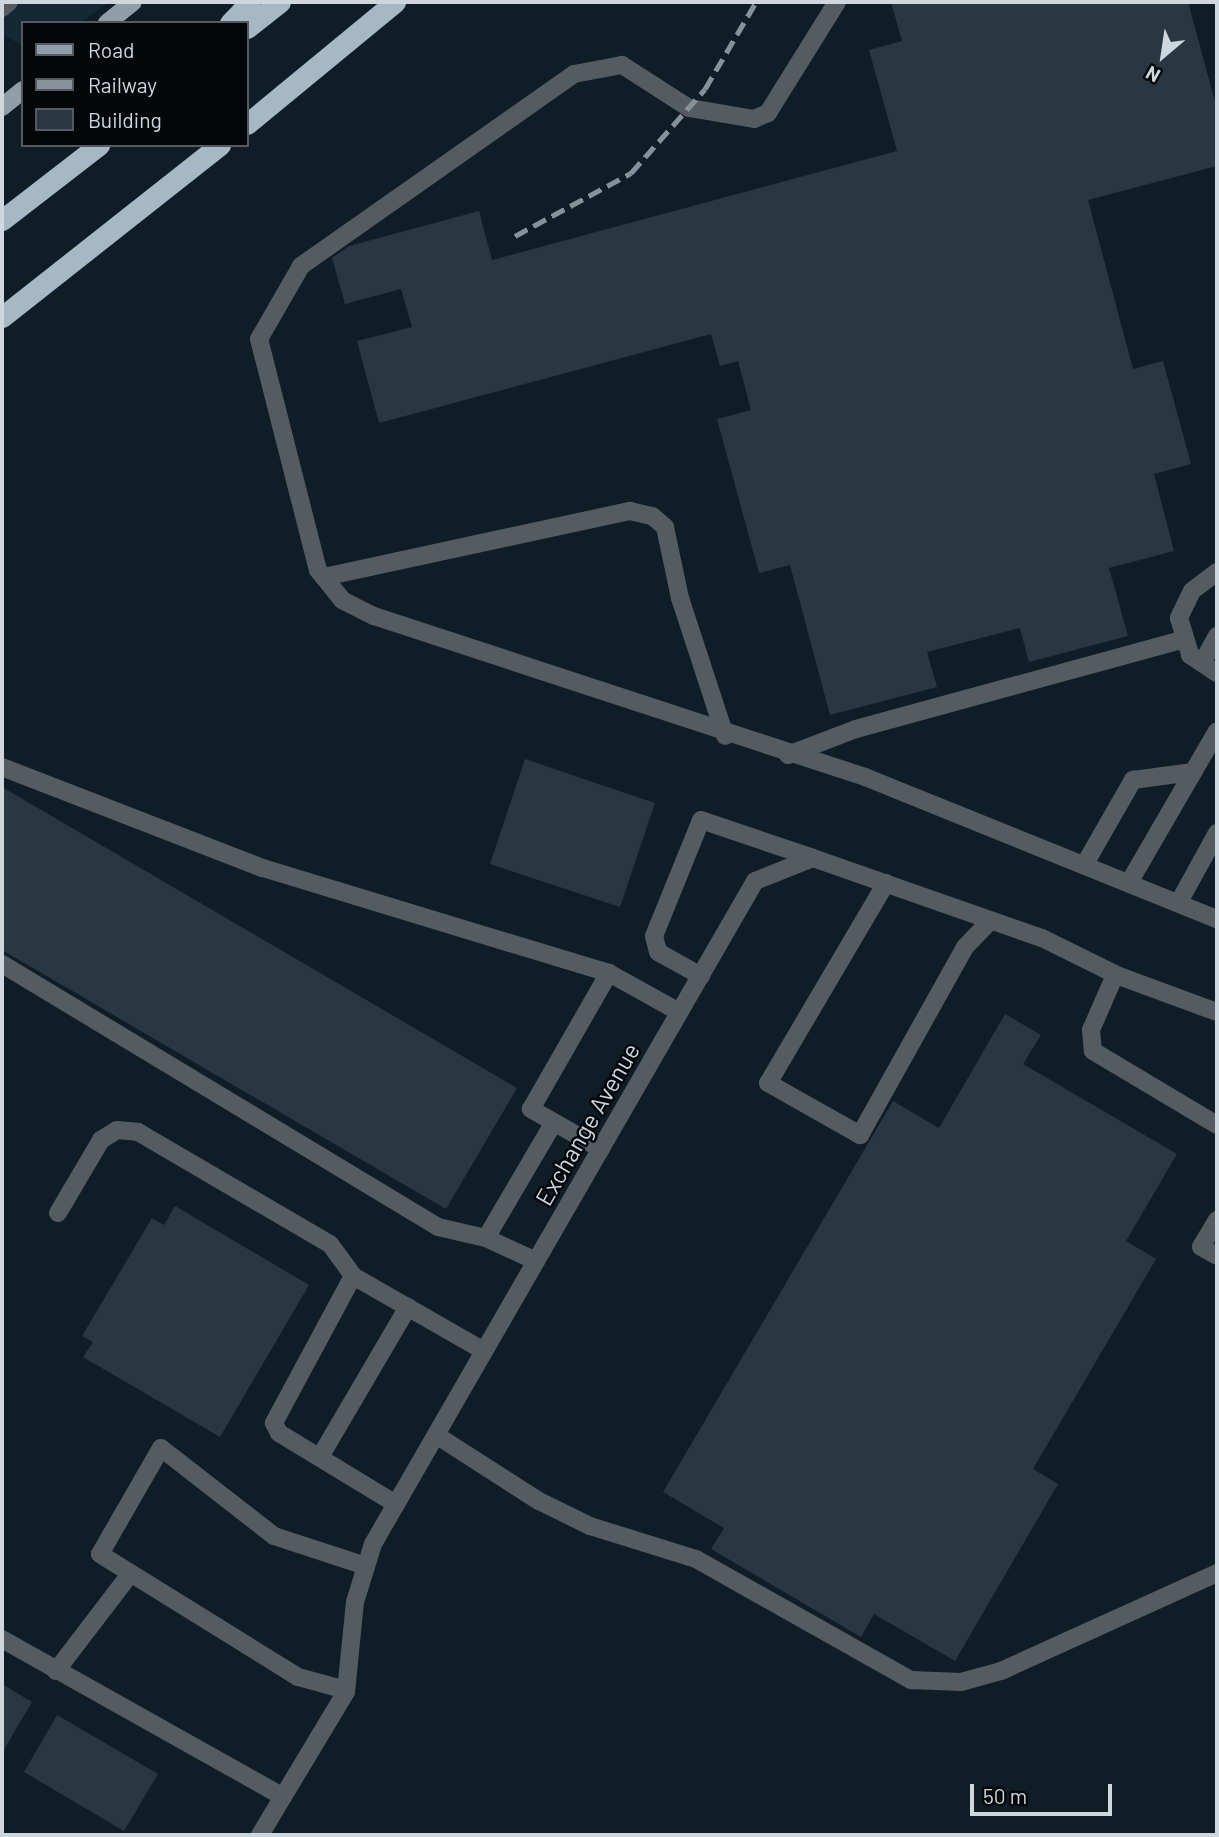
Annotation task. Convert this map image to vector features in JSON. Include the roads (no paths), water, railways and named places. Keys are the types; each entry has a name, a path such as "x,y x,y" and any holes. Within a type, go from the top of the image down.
{"highway":[{"path":"232,21 250,2"},
{"path":"248,27 280,2"},
{"path":"248,123 394,2"},
{"path":"2,220 96,147"},
{"path":"2,317 217,147"}],"main road":[{"path":"109,21 133,2"},
{"path":"2,107 21,92"}],"street":[{"path":"2,8 9,2"},
{"path":"837,2 768,113 754,119 689,108 622,65 574,74 301,265 259,339 324,577 342,600 374,617 788,755 1086,862 1217,919"},
{"path":"324,577 630,511 652,516 666,527 680,598 725,736"},
{"path":"1210,668 1182,640 1179,618 1192,591 1217,572"},
{"path":"1210,668 1217,636"},
{"path":"788,755 856,729 1182,640"},
{"path":"1130,881 1217,731"},
{"path":"2,767 263,868 609,973 679,1012"},
{"path":"1086,862 1133,780 1193,772"},
{"path":"701,976 658,952 654,936 701,820 991,920 1115,975 1217,1010"},
{"path":"1179,902 1217,833"},
{"name":"Exchange Avenue","path":"260,1835 346,1690 366,1566 396,1504 755,881 813,858"},
{"path":"886,883 768,1083 860,1135 965,947 991,920"},
{"path":"2,964 438,1227 485,1238 536,1261"},
{"path":"601,1149 531,1109 609,973"},
{"path":"1115,975 1091,1030 1093,1051 1217,1125"},
{"path":"485,1238 554,1122"},
{"path":"58,1213 101,1140 117,1130 138,1132 330,1244 353,1276 484,1351"},
{"path":"1217,1220 1200,1247 1217,1256"},
{"path":"353,1276 274,1423 279,1433 396,1504"},
{"path":"320,1457 408,1307"},
{"path":"436,1435 540,1501 590,1526 696,1559 911,1680 961,1682 1001,1671 1217,1573"},
{"path":"346,1690 298,1677 100,1554 161,1448 274,1536 366,1566"},
{"path":"56,1671 131,1573"},
{"path":"2,1639 283,1797"}],"railway":[{"path":"515,236 631,173 705,89 756,2"}]}
